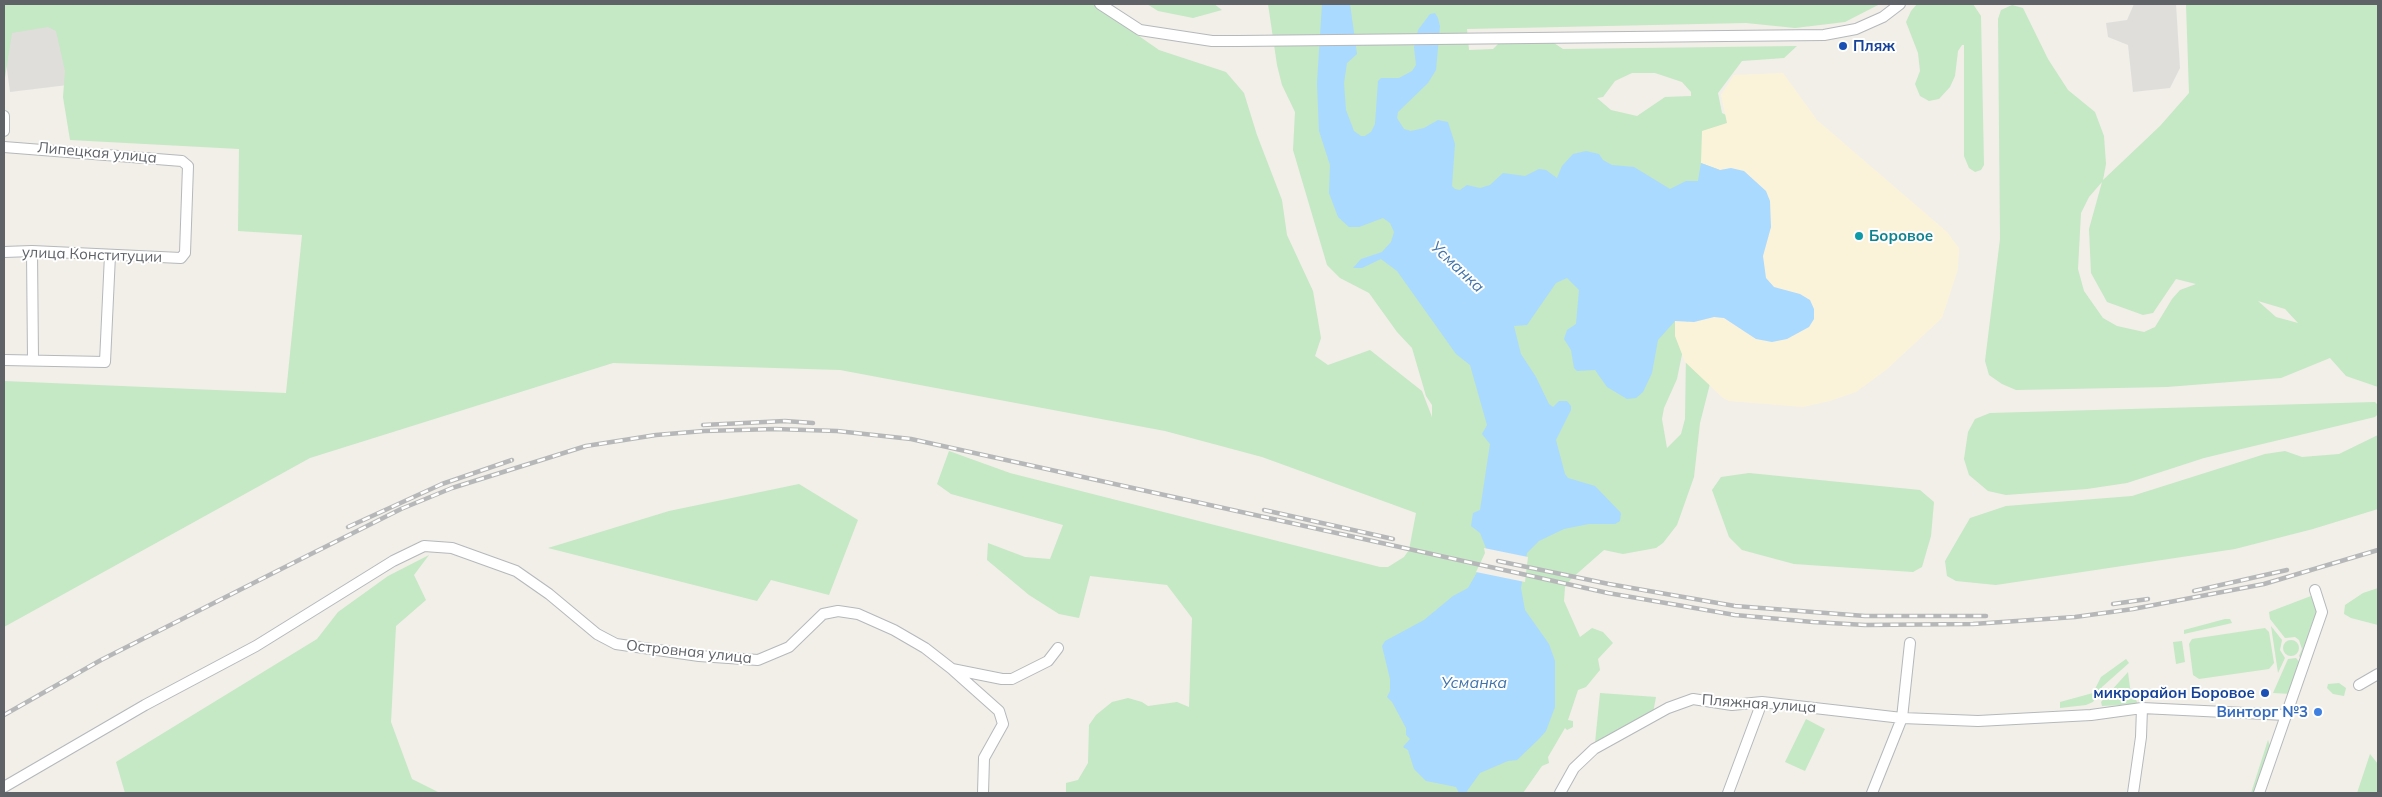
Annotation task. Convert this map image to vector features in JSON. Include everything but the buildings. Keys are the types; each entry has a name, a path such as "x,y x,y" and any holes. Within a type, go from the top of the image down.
{"street":[{"path":"1100,4 1140,30 1212,41 1286,41 1472,37 1824,35 1856,29 1883,17 1900,4"},
{"path":"4,116 4,131"},
{"name":"Липецкая улица","path":"4,147 182,161 188,166 185,253 181,258"},
{"path":"32,251 33,360"},
{"name":"улица Конституции","path":"4,252 32,251 181,258"},
{"path":"4,360 105,362 110,255"},
{"name":"Островная улица","path":"4,787 137,710 256,646 393,561 424,546 452,548 516,571 548,594 596,634 616,644 699,656 758,660 789,647 823,614 838,611 858,614 894,630 925,648 952,669 999,712 1003,724 984,758 983,793"},
{"path":"2259,793 2322,612 2315,590"},
{"path":"1872,793 1902,718 1910,643"},
{"name":"Островная улица","path":"952,669 1002,679 1012,678 1048,660 1058,648"},
{"path":"2359,685 2378,674"},
{"name":"Пляжная улица","path":"1560,793 1574,768 1594,749 1668,708 1694,699 1732,706 1762,702 1902,718 1988,720 2091,716 2142,708 2286,715"},
{"path":"1728,793 1762,702"},
{"path":"2133,793 2141,737 2142,708"}],"shaded area":[{"path":"2134,4 2176,4 2180,68 2170,88 2133,92 2128,45 2108,37 2106,23 2127,20"},
{"path":"65,6 76,84 10,92 4,47 4,14"}],"green space":[{"path":"4,4 1093,4 1159,50 1226,72 1244,93 1257,135 1282,200 1287,235 1313,291 1321,338 1315,356 1328,365 1370,350 1422,391 1432,417 1432,405 1426,396 1412,348 1397,332 1369,293 1340,278 1327,265 1293,150 1295,112 1282,85 1277,65 1268,4 1880,4 1845,22 1795,28 1746,23 1467,29 1469,50 1493,49 1499,43 1548,39 1563,49 1797,46 1784,58 1742,61 1718,93 1722,113 1730,117 1677,379 1664,408 1662,419 1667,448 1681,434 1685,419 1686,353 1713,372 1700,423 1694,477 1677,525 1663,543 1656,548 1623,554 1604,550 1571,579 1565,587 1564,601 1580,637 1592,628 1603,632 1613,643 1598,659 1600,670 1586,687 1578,690 1568,720 1573,721 1573,727 1567,730 1565,728 1548,757 1549,763 1542,766 1523,793 1066,793 1066,783 1078,780 1088,763 1089,725 1096,715 1112,702 1128,698 1148,706 1177,702 1189,707 1192,618 1167,585 1090,576 1079,618 1059,614 1029,595 987,560 988,543 1025,557 1050,559 1063,525 951,494 937,484 949,451 1010,473 1380,567 1388,567 1404,557 1409,550 1416,513 1262,457 1165,431 840,370 613,363 310,458 4,627 4,381 286,393 302,235 238,231 239,149 70,140 63,97 65,71 56,31 48,27 12,33 4,84","holes":["1632,73 1655,73 1682,82 1691,92 1691,96 1665,97 1637,116 1611,110 1597,98 1603,97 1615,81"]},
{"path":"1147,4 1214,4 1222,10 1193,18 1158,11"},
{"path":"1917,4 1973,4 1981,16 1984,165 1981,170 1975,172 1969,168 1964,156 1964,45 1958,51 1955,76 1950,87 1939,99 1929,101 1920,96 1915,84 1920,71 1918,53 1906,22"},
{"path":"2186,4 2378,4 2378,387 2346,376 2330,358 2281,378 2167,387 2016,390 2002,384 1989,375 1985,361 2000,239 1998,19 2001,10 2012,5 2023,8 2048,59 2068,90 2095,112 2104,136 2106,164 2103,180 2160,126 2189,93","holes":["2102,182 2089,229 2091,273 2107,302 2143,315 2153,313 2176,279 2196,284 2180,290 2172,299 2155,327 2144,332 2117,326 2103,318 2084,291 2078,269 2081,213 2089,197","2258,301 2285,309 2298,323 2276,317"]},
{"path":"2375,402 2378,405 2378,414 2375,417 2204,458 2127,483 2087,489 2006,495 1988,491 1969,475 1964,459 1968,432 1975,419 1990,413"},
{"path":"2378,435 2378,509 2313,529 2235,549 1996,585 1956,581 1947,576 1945,561 1970,518 2006,506 2132,496 2265,454 2285,451 2302,457 2339,454"},
{"path":"1749,473 1920,490 1934,502 1931,536 1922,567 1913,572 1794,564 1742,550 1729,537 1712,490 1721,477"},
{"path":"799,484 858,520 829,595 771,580 757,601 548,548 669,511"},
{"path":"429,555 414,575 426,600 396,626 391,722 412,779 440,793 125,793 116,762 317,639 338,612 388,576"},
{"path":"2378,588 2378,625 2351,618 2344,614 2345,605 2363,593"},
{"path":"2311,596 2317,614 2303,662 2299,656 2302,649 2299,640 2295,637 2285,638 2270,619 2269,612"},
{"path":"2230,619 2232,623 2184,634 2184,630"},
{"path":"2271,626 2282,640 2280,650 2285,658 2278,673"},
{"path":"2265,628 2269,632 2274,663 2269,669 2199,679 2193,675 2189,644 2192,639"},
{"path":"2291,640 2299,648 2291,656 2283,648"},
{"path":"2182,641 2185,662 2176,664 2173,642"},
{"path":"2296,658 2302,665 2292,694 2273,693 2288,659"},
{"path":"2126,659 2129,663 2102,687 2093,702 2086,705 2060,708 2060,702 2093,693 2101,677"},
{"path":"2128,672 2130,688 2138,704 2102,706 2101,702"},
{"path":"2339,683 2346,688 2344,696 2333,694 2327,688 2328,684"},
{"path":"1600,693 1656,697 1653,713 1595,743"},
{"path":"1806,719 1825,729 1805,771 1785,762"},
{"path":"2268,740 2271,749 2257,793 2251,793"},
{"path":"2370,754 2378,764 2378,793 2357,793"}],"sand":[{"name":"Боровое","path":"1783,73 1817,120 1947,232 1959,248 1958,269 1942,318 1886,370 1856,392 1830,401 1803,407 1729,401 1723,398 1685,362 1675,336 1675,320 1694,322 1714,317 1724,318 1756,339 1784,291 1774,287 1766,278 1763,269 1763,256 1771,227 1731,168 1720,170 1701,163 1702,131 1727,123 1721,95 1734,75"}],"water":[{"name":"Усманка","path":"1322,4 1350,4 1357,54 1347,63 1344,83 1346,110 1354,131 1361,136 1371,132 1375,124 1378,81 1381,78 1399,78 1412,71 1416,65 1414,47 1418,30 1430,14 1435,13 1440,26 1436,70 1428,83 1398,112 1397,118 1404,129 1411,131 1424,128 1438,120 1448,122 1455,144 1452,186 1455,189 1460,190 1467,185 1480,188 1490,185 1503,173 1525,176 1539,169 1546,170 1557,178 1562,166 1573,154 1586,151 1599,154 1603,160 1612,165 1634,167 1670,189 1686,181 1698,181 1701,163 1720,170 1731,168 1744,171 1766,191 1770,201 1771,227 1763,256 1766,278 1774,287 1800,294 1810,300 1814,309 1814,319 1809,327 1787,339 1772,342 1756,339 1724,318 1714,317 1694,322 1675,321 1658,340 1652,373 1643,392 1636,398 1627,399 1607,387 1595,370 1577,371 1574,368 1571,350 1564,339 1567,330 1576,324 1579,290 1567,278 1556,283 1527,325 1514,326 1521,354 1536,377 1549,404 1553,407 1559,401 1567,401 1571,406 1571,410 1556,440 1565,474 1568,478 1595,486 1621,513 1620,521 1615,524 1589,524 1564,529 1539,541 1527,553 1521,588 1525,610 1549,644 1555,661 1555,707 1546,731 1539,739 1517,760 1508,761 1480,773 1467,791 1468,793 1459,793 1456,787 1426,781 1414,769 1408,750 1403,747 1410,739 1406,735 1406,728 1392,702 1387,697 1390,691 1390,679 1382,646 1385,641 1424,620 1453,596 1468,588 1488,553 1480,533 1471,526 1473,513 1480,510 1490,444 1482,434 1487,425 1470,365 1456,354 1397,271 1381,259 1362,268 1353,268 1361,259 1382,252 1391,242 1394,232 1390,223 1383,218 1359,227 1349,227 1338,217 1329,193 1330,165 1319,131 1317,83"}],"pier":[{"path":"1484,548 1528,557 1525,582 1476,572 1485,553"}],"railway":[{"path":"703,425 785,421 813,423"},
{"path":"4,715 101,660 401,509 452,488 586,446 656,435 704,431 775,429 837,431 911,439 1608,593 1735,615 1813,622 1865,625 1973,624 2075,617 2133,609 2264,584 2378,550"},
{"path":"348,527 442,484 512,460"},
{"path":"1264,510 1393,539"},
{"path":"1498,561 1609,584 1735,606 1865,616 1986,616"},
{"path":"2194,591 2287,570"},
{"path":"2113,604 2148,599"}],"place":[{"name":"Пляж","path":"1843,46"},
{"name":"Боровое","path":"1859,236"},
{"name":"микрорайон Боровое","path":"2265,693"},
{"name":"Винторг №3","path":"2318,712"}]}
